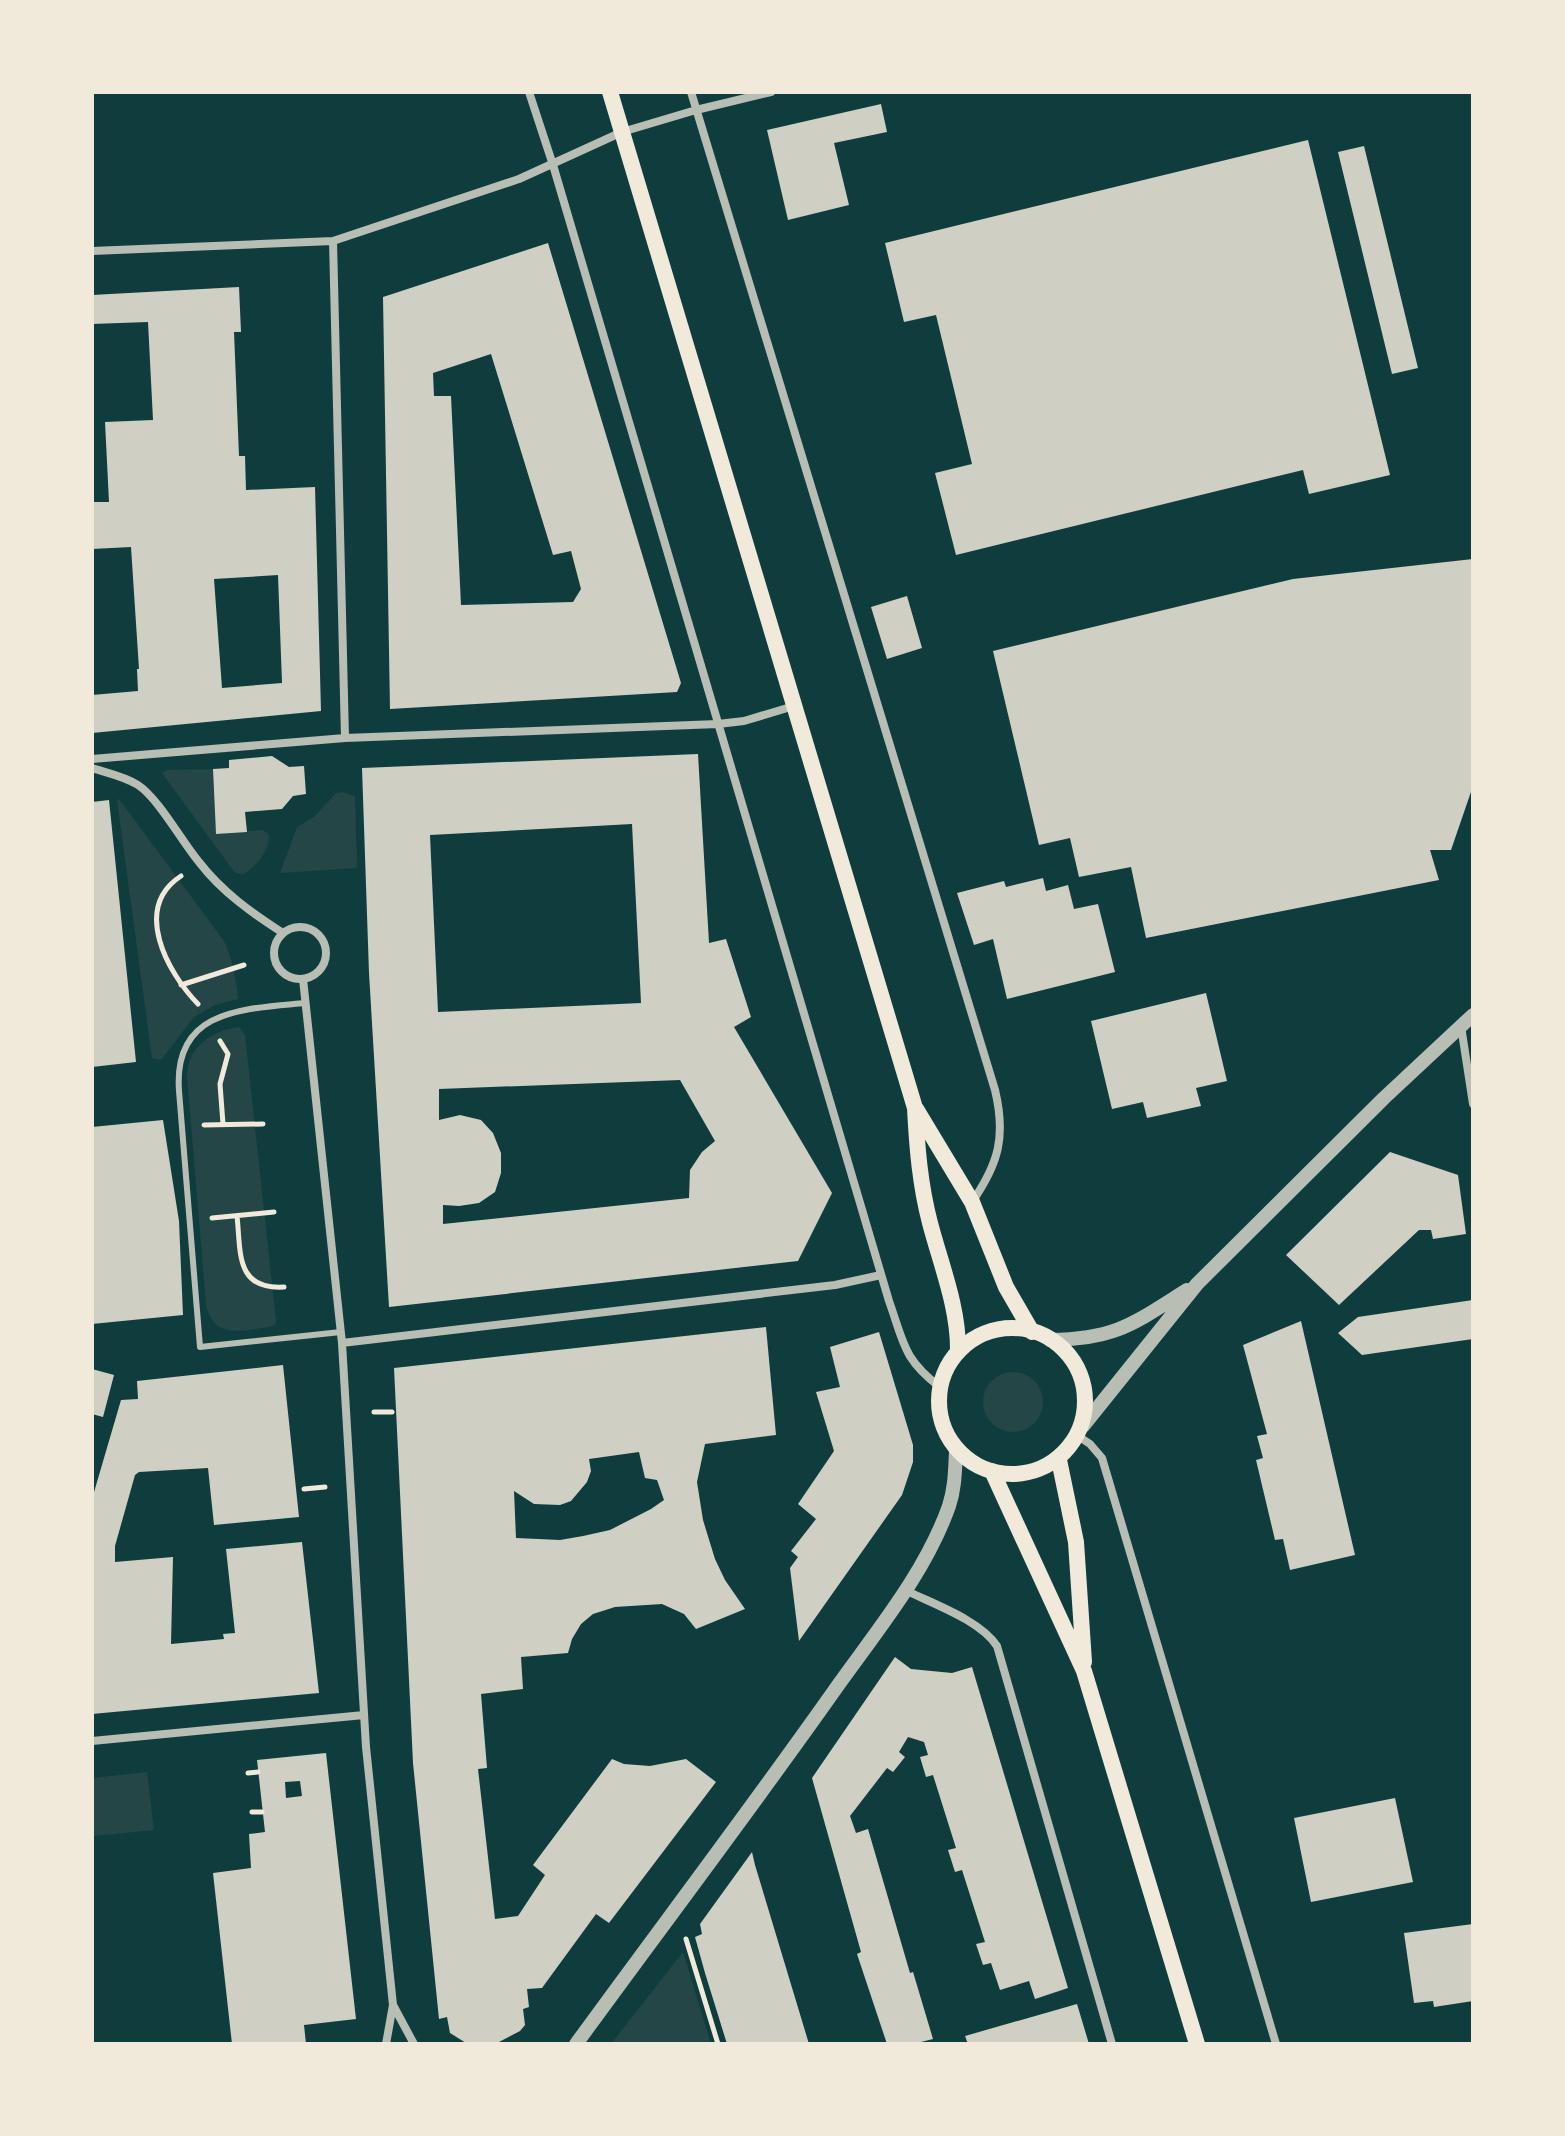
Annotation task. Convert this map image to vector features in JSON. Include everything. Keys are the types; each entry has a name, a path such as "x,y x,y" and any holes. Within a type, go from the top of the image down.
{"main road":[{"path":"610,92 915,1108 923,1190 957,1323 958,1349"},
{"path":"915,1108 972,1202 1006,1287 1032,1332"},
{"path":"1002,1329 1032,1332 1065,1351 1083,1375 1088,1405 1080,1431 1059,1460 1019,1472 992,1471 974,1465 956,1452 940,1420 940,1387 948,1361 958,1349 987,1332 1002,1329"},
{"path":"1059,1460 1076,1542 1084,1671"},
{"path":"992,1471 1084,1671 1197,2044"}],"street":[{"path":"529,92 881,1275 908,1357 918,1371 940,1387"},
{"path":"691,92 995,1090 1001,1118 999,1150 992,1169 972,1202"},
{"path":"92,251 333,241 553,165 622,132 771,92"},
{"path":"333,241 345,738"},
{"path":"92,759 345,738 718,724 744,721 794,706"},
{"path":"92,768 126,779 143,789 221,887 283,933"},
{"path":"307,928 325,943 326,959 317,973 303,979 291,977 278,967 274,949 283,933 290,929 307,928"},
{"path":"303,979 342,1343 370,1794 393,2005 386,2044"},
{"path":"1276,2044 1102,1458 1080,1431 1197,1284 1384,1098 1473,1015"},
{"path":"1461,1025 1473,1104"},
{"path":"342,1343 835,1285 881,1275"},
{"path":"1050,1340 1083,1339 1127,1328 1197,1284"},
{"path":"576,2044 791,1752 905,1590 933,1542 949,1506 956,1452"},
{"path":"905,1590 973,1624 997,1646 1112,2044"},
{"path":"92,1741 364,1715"},
{"path":"393,2005 414,2044"}],"lane":[{"path":"305,1003 249,1009 213,1019 203,1025 180,1054 177,1070 200,1347 341,1332"}],"path":[{"path":"185,873 164,889 158,901 156,918 164,953 181,985 213,1019"},
{"path":"181,985 244,965"},
{"path":"203,1025 219,1039 228,1054 220,1084 223,1124"},
{"path":"191,1125 263,1124"},
{"path":"199,1219 274,1212"},
{"path":"237,1216 241,1259 249,1277 263,1287 284,1287"},
{"path":"374,1412 392,1412"},
{"path":"304,1489 325,1487"},
{"path":"248,1773 258,1772"},
{"path":"252,1812 262,1812"},
{"path":"686,1938 718,2044"}],"shaded area":[{"path":"213,769 216,834 263,830 269,835 261,858 244,874 235,873 162,773 167,770"},
{"path":"336,793 355,796 357,868 280,873 297,827 314,817"},
{"path":"119,799 224,941 235,976 238,999 215,1005 194,1017 161,1060 152,1058"},
{"path":"239,1027 245,1035 276,1321 270,1327 231,1331 216,1324 206,1305 187,1075 192,1056 203,1042 220,1032"},
{"path":"1013,1372 1024,1374 1034,1381 1041,1391 1041,1413 1034,1423 1024,1430 1013,1432 1002,1430 992,1423 985,1413 983,1402 985,1391 992,1381 1002,1374"},
{"path":"147,1772 154,1830 94,1836 92,1778"},
{"path":"683,1952 711,2044 611,2044"}],"building":[{"path":"881,104 887,132 834,143 849,205 788,220 767,130"},
{"path":"1308,140 1390,475 1309,494 1303,470 956,555 935,473 972,464 936,315 904,322 885,243"},
{"path":"1364,146 1418,368 1392,374 1338,152"},
{"path":"548,243 681,683 677,692 390,709 383,297","holes":["491,354 553,555 571,551 581,589 573,602 461,605 451,396 434,396 433,373"]},
{"path":"239,287 241,332 234,332 239,456 245,456 246,490 315,487 321,711 92,733 92,695 138,691 139,669 131,547 92,549 92,502 109,502 105,422 153,420 148,322 92,324 92,295","holes":["278,575 282,683 222,688 214,579"]},
{"path":"1473,559 1473,786 1451,850 1430,850 1439,880 1146,938 1131,867 1079,877 1070,838 1039,845 993,651 1293,579"},
{"path":"907,596 922,648 887,659 871,607"},
{"path":"698,754 709,943 726,939 751,1017 734,1027 832,1193 798,1261 389,1307 369,973 362,768","holes":["632,824 641,1003 438,1012 430,835","680,1080 715,1141 702,1152 690,1170 689,1198 443,1224 443,1205 479,1203 495,1192 501,1173 501,1153 493,1133 481,1120 460,1115 439,1120 439,1089"]},
{"path":"272,756 289,767 304,766 306,794 293,796 282,809 245,812 247,832 216,834 213,769 229,768 229,760"},
{"path":"109,800 136,1062 92,1067 92,802"},
{"path":"1043,878 1046,891 1068,885 1074,909 1098,904 1115,972 1007,999 993,939 974,945 957,893 1004,881 1006,887"},
{"path":"1206,993 1227,1081 1196,1088 1201,1106 1147,1118 1143,1102 1112,1109 1091,1021"},
{"path":"163,1120 179,1221 183,1315 92,1324 92,1127"},
{"path":"1390,1152 1458,1175 1466,1234 1433,1239 1431,1230 1419,1230 1339,1305 1286,1255"},
{"path":"1473,1300 1473,1339 1362,1355 1338,1333 1358,1317"},
{"path":"1301,1321 1355,1555 1290,1570 1283,1539 1275,1540 1256,1460 1263,1458 1257,1436 1267,1434 1243,1345"},
{"path":"766,1327 776,1435 705,1444 697,1482 703,1520 715,1559 745,1609 696,1629 684,1614 662,1604 615,1607 593,1614 581,1624 568,1653 521,1657 523,1689 481,1694 487,1768 478,1769 495,1919 518,1916 545,1875 533,1865 612,1759 624,1764 650,1766 686,1759 716,1782 609,1923 596,1914 542,1988 527,1989 529,2007 523,2009 525,2025 499,2042 466,2043 450,2033 447,2017 439,2019 413,1763 394,1368","holes":["639,1452 645,1478 657,1480 664,1500 610,1530 560,1540 516,1538 514,1491 534,1504 560,1505 571,1501 587,1482 591,1471 589,1459"]},
{"path":"879,1332 913,1445 913,1462 902,1495 799,1641 790,1568 798,1557 791,1551 816,1519 798,1504 834,1451 816,1392 840,1387 830,1347"},
{"path":"283,1365 299,1517 214,1525 208,1468 139,1472 135,1475 115,1546 115,1562 173,1557 171,1644 224,1639 223,1634 235,1633 226,1549 302,1542 319,1693 92,1714 92,1499 121,1400 138,1399 137,1381"},
{"path":"92,1369 114,1375 103,1417 92,1414"},
{"path":"895,1657 911,1669 952,1673 972,1667 1068,1988 1035,1999 1029,1981 1000,1990 991,1963 983,1965 976,1944 985,1942 962,1870 955,1872 948,1850 956,1848 933,1775 926,1777 920,1757 928,1755 924,1742 908,1737 899,1752 905,1757 893,1772 887,1768 850,1816 856,1833 868,1829 910,1973 913,1972 933,2039 922,2044 887,2044 857,1954 861,1952 812,1778"},
{"path":"326,1753 356,2019 304,2025 306,2044 232,2044 213,1873 251,1868 249,1834 265,1832 257,1760","holes":["300,1781 302,1796 286,1798 285,1782"]},
{"path":"1395,1798 1413,1882 1311,1902 1294,1818"},
{"path":"752,1852 809,2044 727,2044 705,1973 695,1937 702,1934 700,1924"},
{"path":"1473,1924 1473,2001 1434,2007 1433,2001 1414,2003 1404,1933"},
{"path":"1077,2004 1089,2044 968,2044 965,2036"}]}
